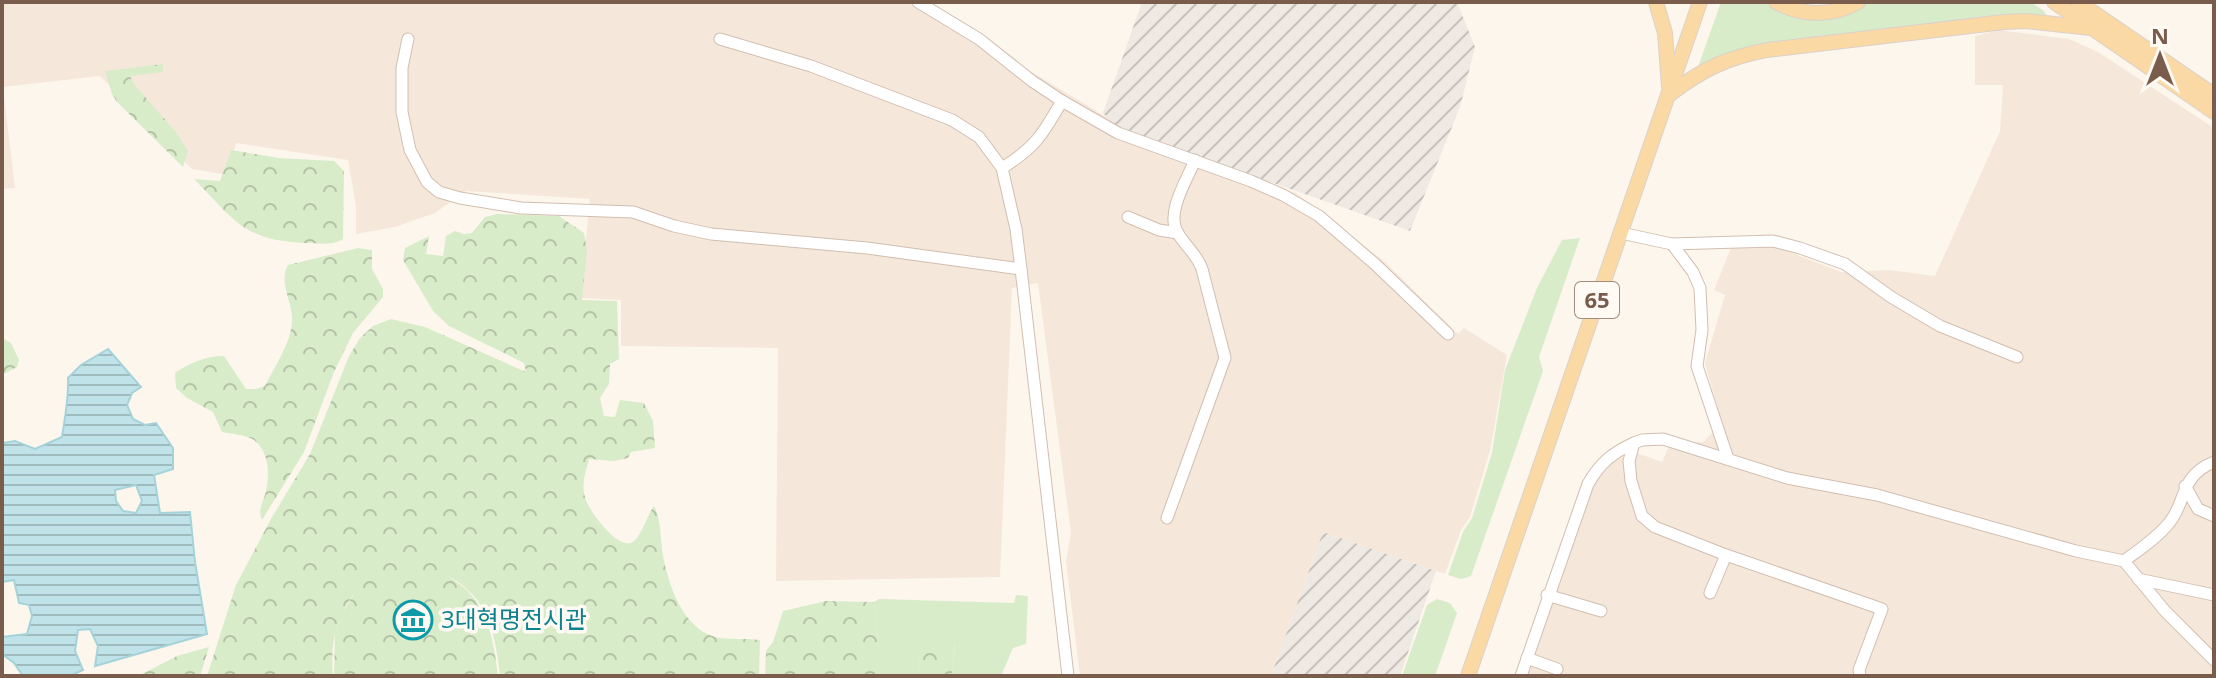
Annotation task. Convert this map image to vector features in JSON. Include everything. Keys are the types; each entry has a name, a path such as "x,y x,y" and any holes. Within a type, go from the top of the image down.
{"main road":[{"path":"1656,2 1665,33 1670,94"},
{"name":"65","path":"1468,676 1700,2"},
{"path":"1776,2 1787,8 1811,13 1832,12 1858,2"},
{"path":"2054,2 2214,112"},
{"path":"2078,2 2214,95"},
{"path":"1670,94 1710,66 1767,50 2004,22 2091,28"}],"street":[{"path":"918,2 979,39 1062,101 1118,133 1283,195 1319,216 1448,334"},
{"path":"408,39 402,68 402,112 410,150 427,182 439,192 521,208 633,212 711,234 867,248 1021,269"},
{"path":"720,39 811,66 952,120 979,137 1002,168 1016,229 1068,676"},
{"path":"1002,168 1040,140 1062,101"},
{"path":"1167,518 1225,358 1198,256 1178,233 1174,222 1195,160"},
{"path":"1128,217 1159,230 1178,233"},
{"path":"1621,233 1672,244 1762,241 1800,248 1845,264 1891,297 1940,326 2017,357"},
{"path":"1672,244 1693,272 1700,288 1702,330 1697,366 1728,459"},
{"path":"1521,676 1547,595 1597,467 1617,451 1634,443 1663,439 1787,478 1877,495 2076,551 2124,561 2165,611 2214,660"},
{"path":"1634,443 1629,461 1631,481 1642,516 1655,527 1882,609 1859,670 1860,676"},
{"path":"2124,561 2172,520 2185,486 2206,465 2214,462"},
{"path":"2185,486 2198,509 2214,516"},
{"path":"1710,593 1726,555"},
{"path":"2138,579 2214,595"},
{"path":"1547,595 1601,611"},
{"path":"1527,658 1557,669"}],"shaded area":[{"path":"2,2 916,2 1123,127 1296,193 1385,262 1458,334 1464,328 1507,355 1490,451 1470,517 1461,530 1445,574 1323,532 1271,676 1080,676 1066,561 1071,533 1038,283 1012,288 1000,577 776,581 778,348 621,346 621,300 580,298 590,199 466,191 435,213 395,227 356,234 356,207 348,160 236,143 228,175 192,169 100,76 3,87 15,188 2,189"},
{"path":"1142,2 1457,2 1475,47 1460,107 1410,231 1117,128 1103,113"},
{"path":"1999,30 2069,39 2098,52 2214,128 2214,676 1524,676 1578,523 1597,480 1615,460 1637,453 1662,462 1670,444 1703,442 1722,423 1705,363 1725,295 1714,290 1732,245 1772,245 1841,272 1889,270 1935,276 2000,131 2003,85 1975,85 1975,36"},
{"path":"1323,532 1436,571 1400,676 1271,676"}],"green space":[{"path":"1721,2 1766,3 1793,17 1816,20 1848,14 1868,2 2031,2 2047,16 2005,17 1743,49 1698,67"},
{"path":"163,64 163,72 130,76 188,151 183,167 117,102 105,71"},
{"path":"231,150 279,158 334,161 344,171 343,239 325,244 284,241 267,238 241,225 194,179 220,181"},
{"path":"497,214 559,216 584,233 587,250 582,300 617,301 619,359 610,364 609,384 600,398 604,416 615,417 620,400 644,403 653,421 655,448 631,452 628,458 614,461 589,459 584,478 587,503 604,527 625,543 635,541 654,506 660,524 666,568 679,604 694,624 715,637 760,640 759,676 500,676 488,618 473,595 448,576 479,605 492,639 498,676 334,676 335,635 333,676 207,676 236,585 310,454 349,356 360,338 373,326 391,319 425,327 526,372 524,363 449,326 433,311 403,260 405,248 429,236 426,254 443,256 446,236 455,231 472,233 485,217"},
{"path":"1580,238 1539,357 1543,371 1471,576 1461,579 1448,575 1463,532 1472,518 1492,453 1505,370 1537,288 1562,240"},
{"path":"358,248 372,250 372,269 383,289 383,297 353,333 334,372 304,452 262,520 260,510 268,473 263,451 251,438 222,432 213,412 187,398 176,388 175,373 198,361 224,356 246,389 265,386 291,329 292,314 285,285 288,265"},
{"path":"2,338 11,343 19,360 17,367 2,375"},
{"path":"1016,595 1028,596 1026,644 1013,648 1001,676 952,676 955,643 919,652 918,676 879,676 874,602 879,599 1014,603"},
{"path":"1437,599 1450,603 1457,613 1435,676 1402,676 1427,605"},
{"path":"826,601 874,602 879,676 765,676 766,651 773,642 783,611"},
{"path":"955,642 952,676 918,676 919,652"},
{"path":"209,647 200,676 138,676 177,656"}],"water":[{"path":"108,349 141,387 132,393 127,405 133,419 145,425 156,423 173,448 173,469 154,475 160,513 190,512 207,634 95,666 98,646 90,629 78,630 75,651 83,670 70,676 23,676 14,663 2,654 2,637 27,634 32,616 29,605 19,603 14,580 2,582 2,443 15,441 35,449 62,437 68,378 81,365","holes":["136,485 142,501 136,513 123,511 116,501 115,490"]}],"place":[{"name":"3대혁명전시관","path":"413,620"}]}
